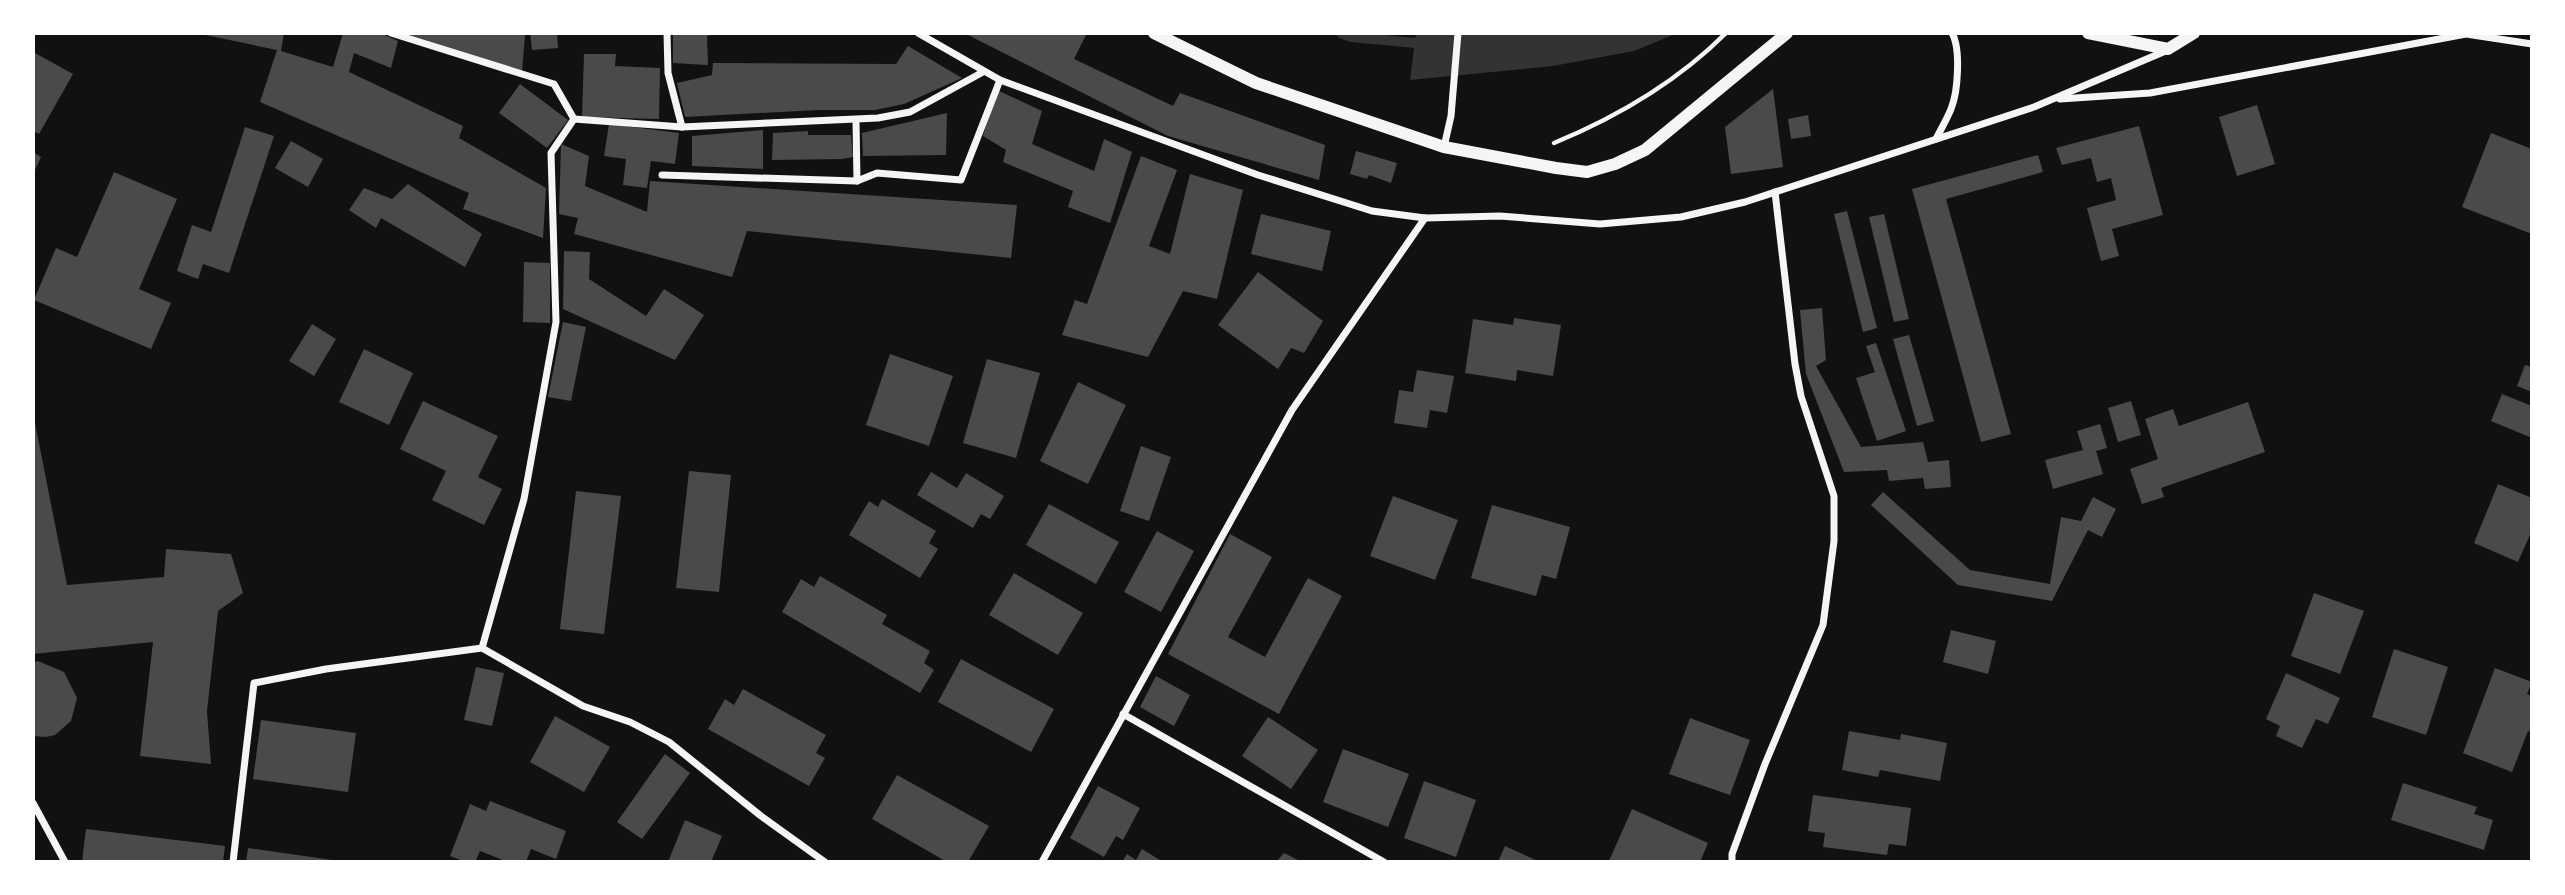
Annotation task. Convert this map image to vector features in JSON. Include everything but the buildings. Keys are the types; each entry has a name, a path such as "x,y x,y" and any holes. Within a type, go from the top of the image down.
{"street":[{"path":"391,33 554,84 574,119"},
{"path":"667,33 668,73 681,127"},
{"path":"918,33 1000,80 1258,175 1372,211 1425,218 1500,216 1601,224 1681,217 1774,192 2054,100 2168,49 2194,33"},
{"path":"1154,33 1256,83 1444,147 1587,172 1615,164 1645,150 1787,33"},
{"path":"1444,147 1451,116 1458,33"},
{"path":"1936,139 1953,107 1957,42 1952,33"},
{"path":"2088,33 2168,49"},
{"path":"2054,100 2150,93 2466,34 2532,44"},
{"path":"574,119 681,127 856,121 910,112 983,72"},
{"path":"662,175 857,181 877,173 961,180 1000,80"},
{"path":"482,648 524,499 556,322 551,153 574,119"},
{"path":"856,121 857,181"},
{"path":"1732,862 1732,854 1765,764 1823,625 1834,541 1834,496 1801,396 1795,364 1774,192"},
{"path":"1042,862 1292,410 1425,218"},
{"path":"233,862 254,683 326,669 482,648 583,706 630,722 669,742 761,816 825,862"},
{"path":"1123,714 1384,862"},
{"path":"33,803 65,862"}],"path":[{"path":"1525,162 1551,145 1593,127 1647,97 1711,48 1726,33"}],"shaded area":[{"path":"1416,33 1678,33 1634,51 1553,66 1410,80"}],"waterway":[{"path":"1341,33 1351,37 1427,44"}]}
